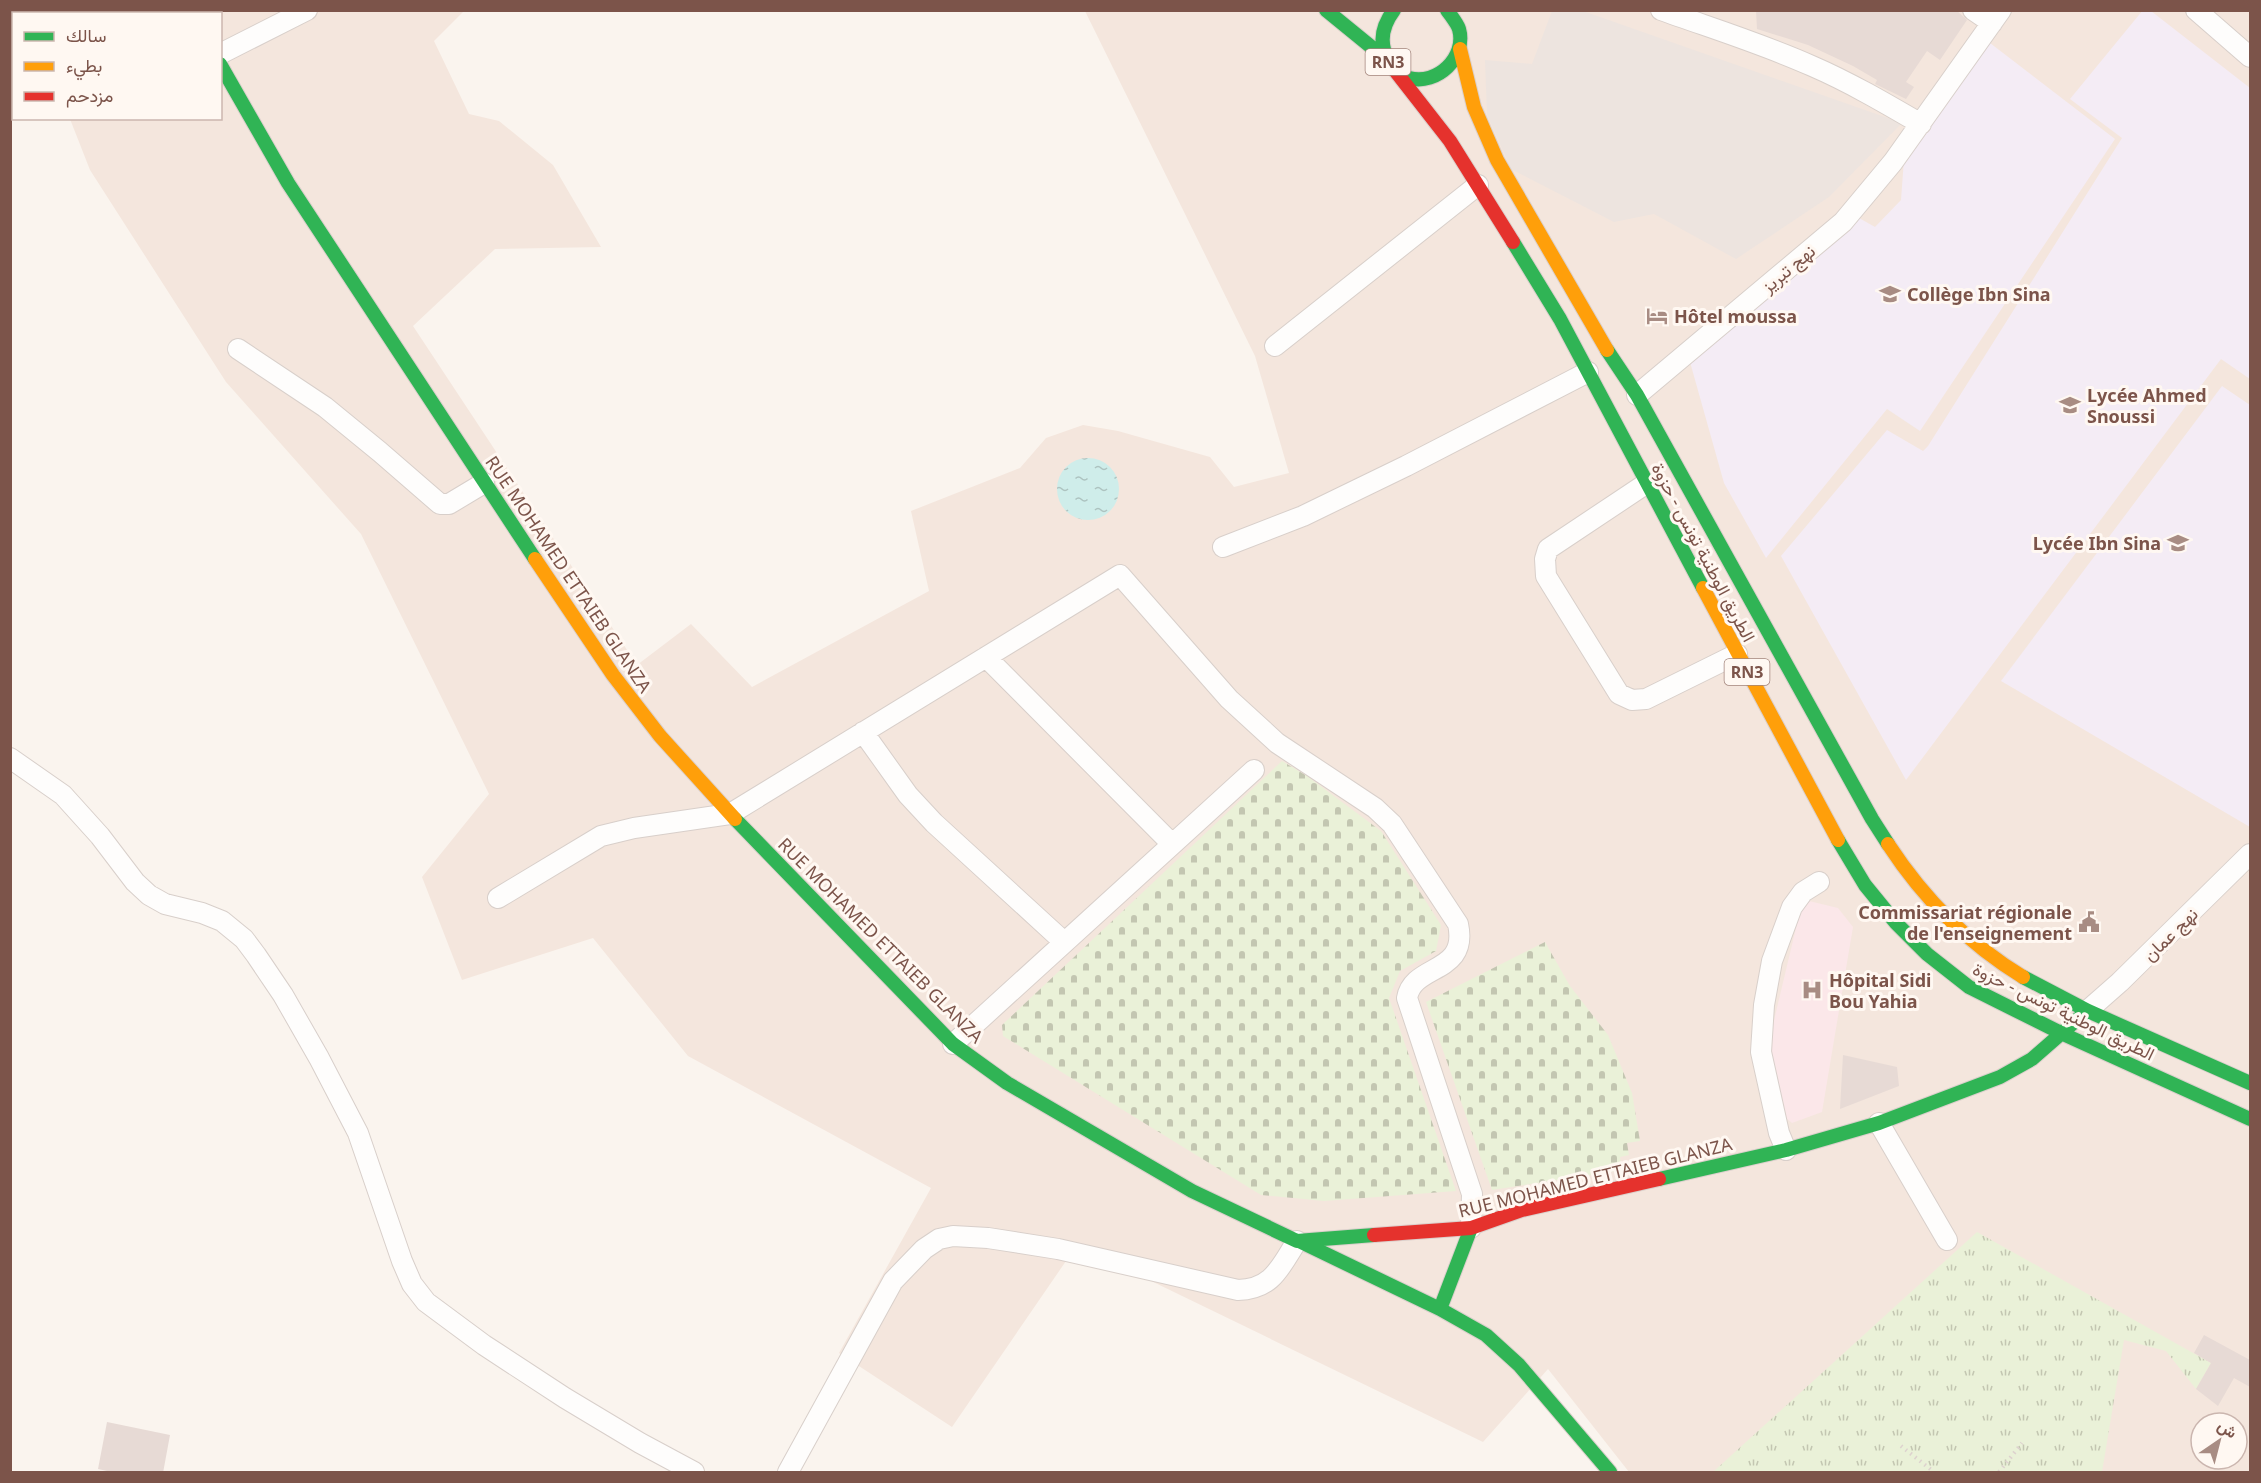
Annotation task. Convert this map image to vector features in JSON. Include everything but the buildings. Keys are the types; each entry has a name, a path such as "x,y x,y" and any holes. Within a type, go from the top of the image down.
{"main road":[{"name":"الطريق الوطنية تونس - حزوة","path":"1326,10 1390,64 1450,141 1478,185 1560,319 1737,654 1837,840 1864,885 1896,923 1927,954 1969,987 2063,1034 2250,1119"},
{"name":"RN3","path":"1394,10 1382,32 1382,46 1390,64 1403,75 1426,80 1448,70 1460,49 1460,31 1448,10"},
{"path":"1460,31 1462,10"},
{"name":"الطريق الوطنية تونس - حزوة","path":"1460,49 1464,76 1482,132 1508,183 1581,310 1636,395 1872,819 1899,864 1918,889 1946,919 1990,957 2031,982 2087,1011 2250,1083"},
{"name":"RUE MOHAMED ETTAIEB GLANZA","path":"222,68 288,183 484,483 613,675 660,735 730,814 953,1044 1007,1083 1192,1191 1298,1241 1471,1228 1521,1210 1786,1150 1879,1123 2000,1077 2032,1059 2087,1011"},
{"path":"1560,319 1581,310"},
{"path":"1440,1309 1471,1228"},
{"path":"1298,1241 1440,1309 1486,1335 1519,1365 1610,1473"}],"street":[{"path":"187,10 197,12"},
{"path":"222,53 307,10"},
{"path":"1661,10 1777,51 1876,98 1921,124"},
{"path":"1973,10 1997,17"},
{"path":"2196,10 2250,57"},
{"name":"نهج تبريز","path":"1636,395 1843,222 1893,162 1997,17"},
{"path":"1275,346 1478,185"},
{"path":"238,349 325,407 440,504 449,504 484,483"},
{"path":"1223,547 1313,511 1588,372"},
{"path":"1647,483 1548,549 1545,559 1546,576 1619,694 1632,700 1646,699 1737,654"},
{"path":"498,898 601,836 634,828 730,814 1120,575 1229,699 1277,743 1375,808 1392,824 1458,924 1459,945 1455,955 1447,963 1414,983 1407,998 1473,1194 1471,1228"},
{"path":"986,657 1172,844"},
{"path":"863,732 908,795 934,823 1064,942"},
{"path":"10,758 63,795 148,895 165,904 202,912 222,921 244,939 283,994 320,1058 358,1133 402,1261 412,1284 426,1302 484,1345 565,1398 694,1473"},
{"path":"953,1044 1254,770"},
{"name":"نهج عمان","path":"2087,1011 2120,982 2250,854"},
{"path":"1786,1150 1779,1133 1761,1052 1764,1005 1772,961 1792,907 1803,892 1819,882"},
{"path":"1879,1123 1947,1240"},
{"path":"788,1473 893,1281 924,1249 939,1239 953,1236 988,1238 1058,1249 1238,1290 1255,1290 1265,1284 1275,1275 1298,1241"}],"path":[{"path":"1999,1473 2022,1443"},
{"path":"1901,1446 1934,1473"}],"shaded area":[{"name":"Lycée Ahmed Snoussi","path":"2143,10 2151,11 2250,88 2250,379 2221,359 1906,780 1781,556 1887,430 1923,451 1928,446 2122,138 2070,99"},
{"path":"140,11 464,11 434,41 469,114 499,121 553,165 601,247 495,249 413,326 637,665 691,624 752,687 929,591 911,511 1020,468 1046,438 1083,425 1118,431 1210,457 1234,487 1289,473 1255,356 1085,11 2250,11 2250,1472 1629,1472 1548,1369 1483,1442 1077,1245 952,1427 839,1353 931,1188 688,1056 593,938 462,980 422,877 489,794 361,534 226,382 90,170 70,120 222,120 222,12"},
{"path":"1552,11 1583,11 1902,123 1829,197 1736,259 1654,214 1614,222 1511,169 1487,115 1485,60 1532,64"},
{"name":"Collège Ibn Sina","path":"1990,43 2115,139 1920,431 1887,409 1766,558 1724,483 1690,362 1859,218 1875,227 1901,200 1904,159"},
{"name":"Lycée Ibn Sina","path":"2222,386 2250,405 2250,827 2001,681"},
{"name":"Hôpital Sidi Bou Yahia","path":"1809,901 1838,908 1853,927 1822,1112 1792,1123 1779,1112 1766,1054 1801,907"}],"green space":[{"path":"1282,761 1307,776 1381,831 1441,925 1436,951 1400,971 1389,998 1456,1191 1324,1201 1261,1195 1003,1036 1002,1025"},
{"path":"1545,942 1570,986 1608,1035 1632,1093 1640,1141 1627,1143 1629,1155 1620,1157 1622,1170 1492,1190 1426,1002"},
{"path":"1977,1232 2211,1363 2196,1389 2166,1351 2124,1340 2102,1472 1713,1472"}],"water":[{"path":"1088,458 1105,463 1110,467 1114,472 1119,489 1114,506 1110,511 1105,515 1088,520 1071,515 1066,511 1062,506 1057,489 1062,472 1066,467 1071,463"}],"traffic: fast":[{"path":"1326,10 1386,59"},
{"path":"1394,10 1384,28 1383,48 1389,61 1400,74 1420,79 1430,78 1448,67 1458,50 1459,29 1447,10"},
{"path":"222,68 288,183 535,559"},
{"path":"1513,242 1560,319 1703,588"},
{"path":"1607,350 1637,395 1888,844"},
{"path":"735,819 953,1044 1007,1083 1192,1191 1297,1241 1374,1235"},
{"path":"1838,840 1865,885 1896,923 1927,954 1969,987 2063,1034 2250,1119"},
{"path":"2023,977 2088,1011 2250,1083"},
{"path":"1659,1179 1786,1150 1879,1123 2000,1077 2032,1059 2087,1011"},
{"path":"1440,1309 1471,1228"},
{"path":"1299,1241 1440,1309 1486,1335 1519,1365 1610,1472"}],"traffic: slow":[{"path":"1460,49 1474,107 1497,160 1607,350"},
{"path":"535,559 613,675 660,736 735,819"},
{"path":"1703,588 1838,840"},
{"path":"1888,844 1916,883 1948,918 1983,950 2023,977"}],"traffic: jam":[{"path":"1393,68 1450,141 1513,242"},
{"path":"1374,1235 1471,1228 1522,1210 1659,1179"}],"place":[{"name":"Collège Ibn Sina","path":"1890,294"},
{"name":"Hôtel moussa","path":"1657,316"},
{"name":"Lycée Ahmed Snoussi","path":"2070,405"},
{"name":"Lycée Ibn Sina","path":"2178,543"},
{"name":"Commissariat régionale de l'enseignement","path":"2089,922"},
{"name":"Hôpital Sidi Bou Yahia","path":"1812,990"}]}
